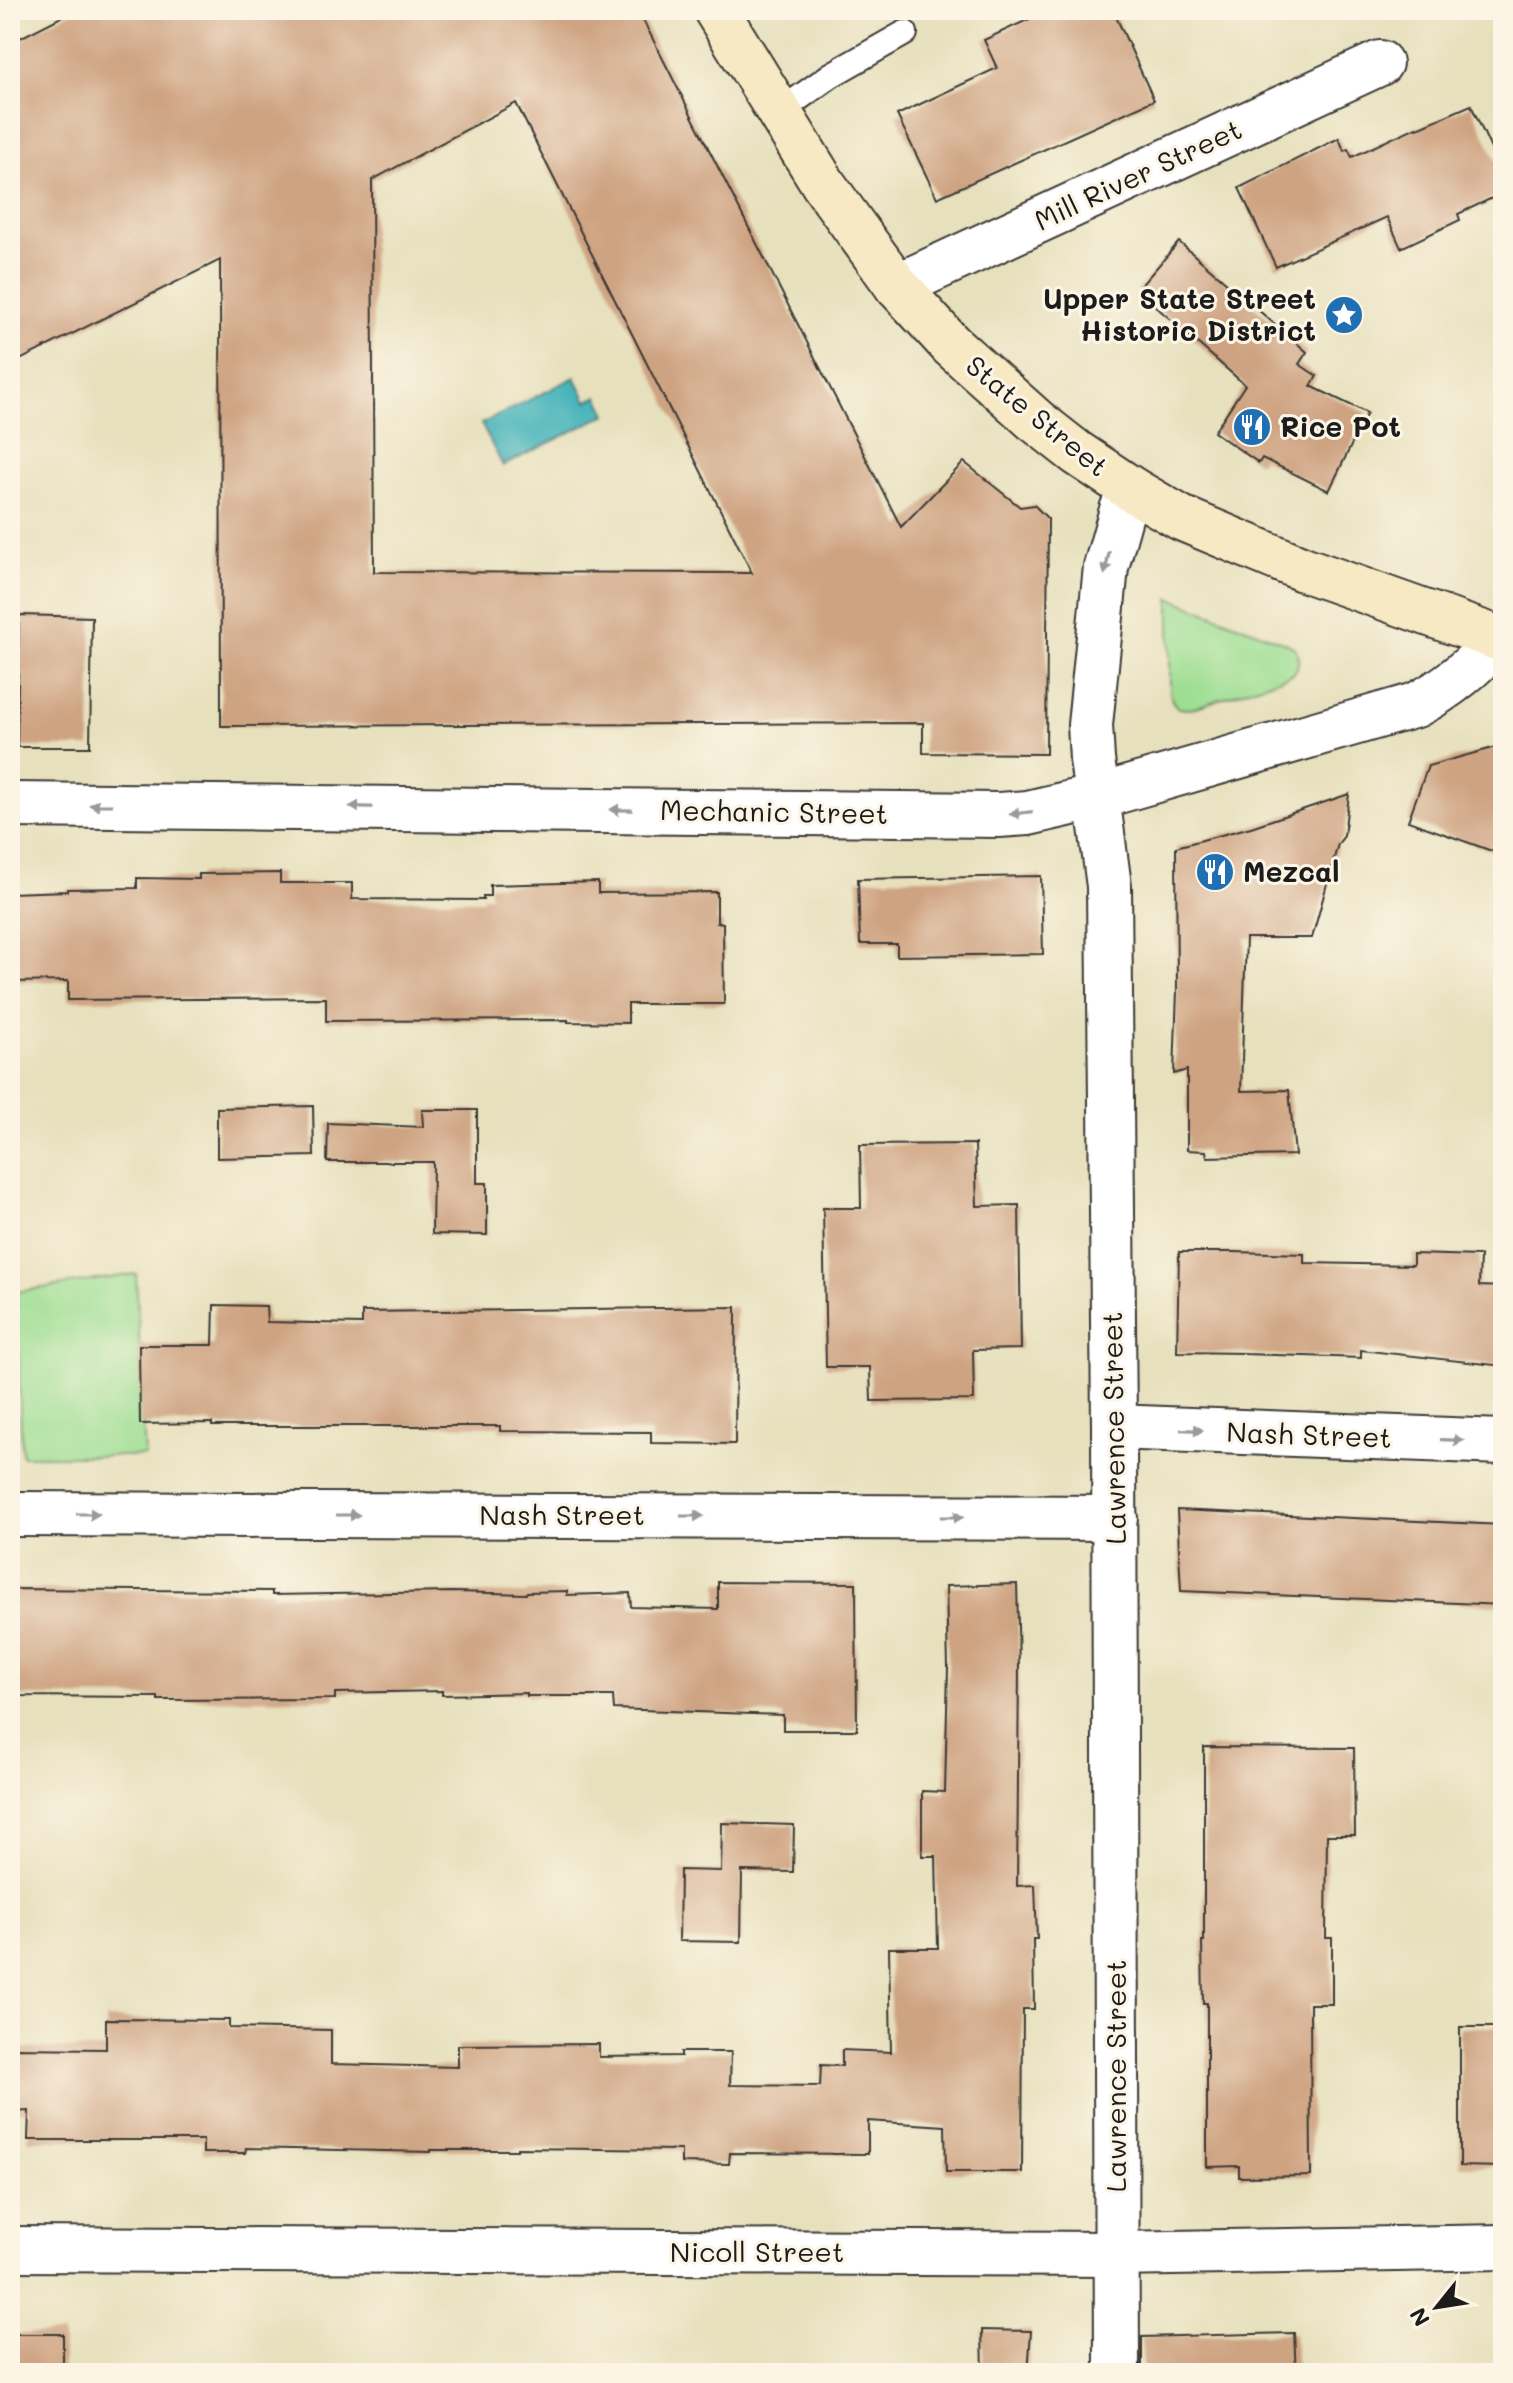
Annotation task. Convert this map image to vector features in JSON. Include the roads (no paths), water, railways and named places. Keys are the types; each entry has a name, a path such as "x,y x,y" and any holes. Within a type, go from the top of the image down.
{"main road":[{"name":"State Street","path":"716,10 846,217 897,286 951,345 1077,453 1181,518 1303,569 1501,640"}],"street":[{"name":"Mill River Street","path":"897,286 1380,63"},
{"name":"Lawrence Street","path":"1117,2373 1115,1518 1109,886 1090,725 1102,595 1113,537 1131,489"},
{"name":"Mechanic Street","path":"10,805 1028,813 1097,797 1416,705 1459,678 1501,640"},
{"name":"Nash Street","path":"1114,1427 1503,1442"},
{"name":"Nash Street","path":"10,1514 1115,1518"},
{"name":"Nicoll Street","path":"10,2249 1117,2254 1503,2247"}],"lane":[{"path":"778,113 831,75 905,33"}],"water":[{"path":"575,377 587,401 598,396 607,414 503,466 481,424"}],"place":[{"name":"Upper State Street Historic District","path":"1344,315"},
{"name":"Rice Pot","path":"1252,427"},
{"name":"Mezcal","path":"1215,872"}]}
